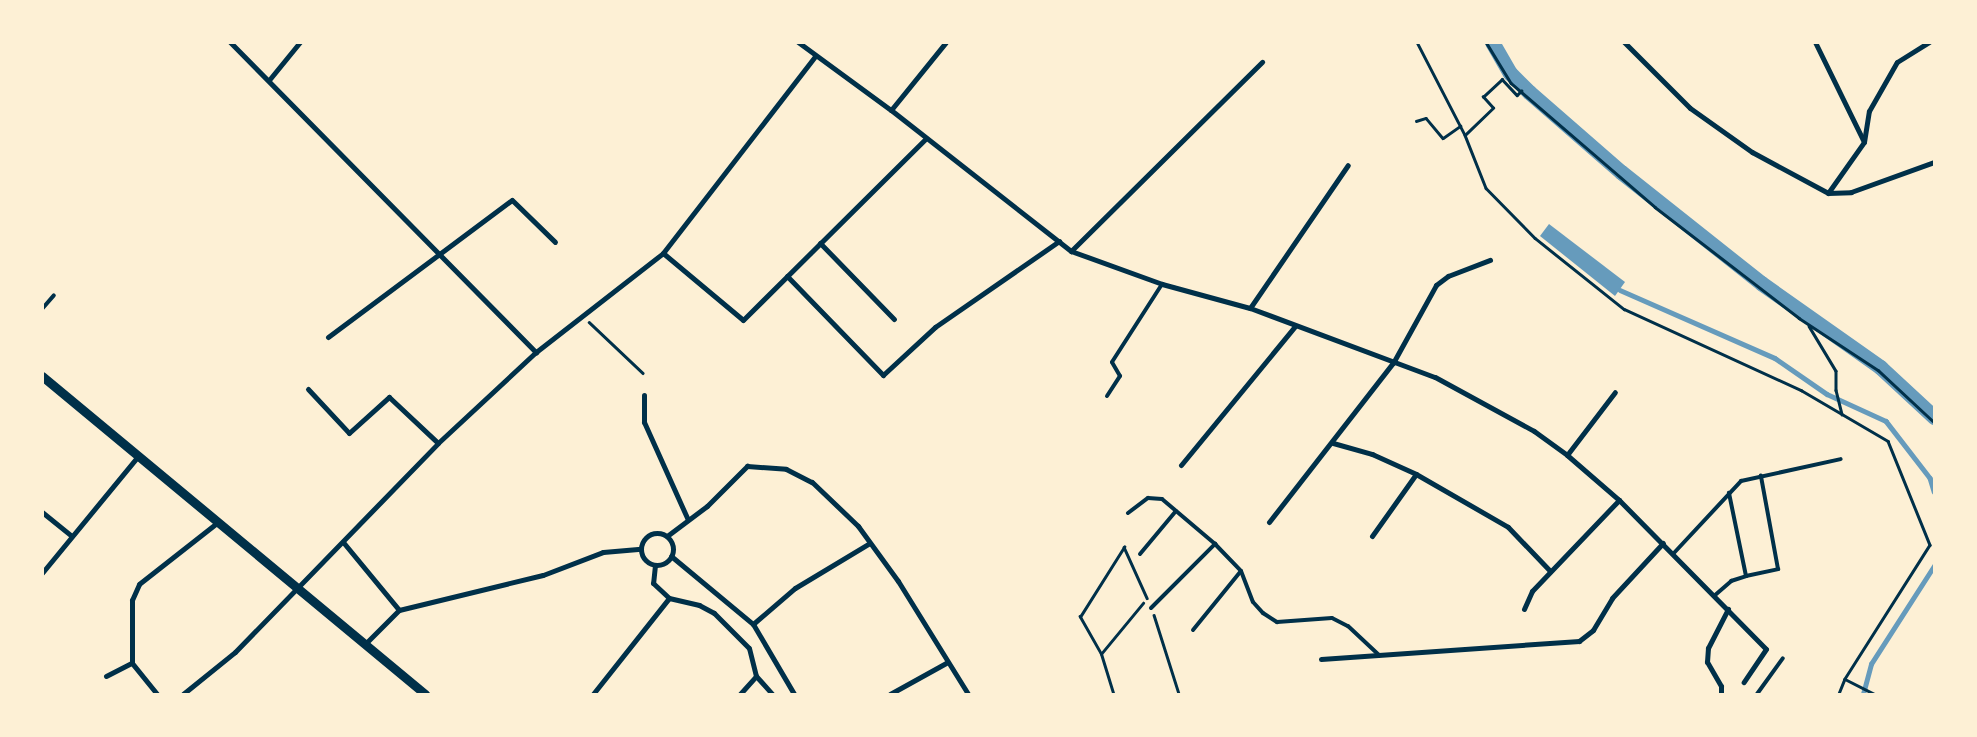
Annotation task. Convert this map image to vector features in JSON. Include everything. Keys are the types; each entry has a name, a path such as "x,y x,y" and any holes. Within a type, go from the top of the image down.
{"street":[{"path":"230,42 536,352"},
{"path":"269,80 300,42"},
{"path":"798,42 891,110 1071,251 1162,284 1250,308 1434,377 1534,432 1567,455 1619,500 1766,649 1744,682"},
{"path":"891,110 946,42"},
{"path":"1624,42 1690,108 1752,152 1828,193 1851,192 1934,162"},
{"path":"1815,42 1864,142"},
{"path":"1828,193 1864,142 1869,111 1897,62 1929,42"},
{"path":"183,694 235,652 438,443 536,352 663,252 815,56"},
{"path":"1071,251 1262,62"},
{"path":"663,252 743,320 926,138"},
{"path":"1250,308 1348,165"},
{"path":"328,337 512,200 555,242"},
{"path":"787,276 883,375 935,327 1060,241"},
{"path":"820,243 894,319"},
{"path":"1269,522 1393,363 1436,285 1448,276 1490,260"},
{"path":"1182,465 1294,326"},
{"path":"42,376 425,694"},
{"path":"308,389 349,433 389,397 438,443"},
{"path":"1567,455 1615,392"},
{"path":"644,395 644,422 688,520"},
{"path":"1332,443 1372,454 1416,474 1508,528 1550,571"},
{"path":"42,573 138,455"},
{"path":"365,644 399,610 543,575 603,552 641,549 652,534 666,536 707,506 737,473 748,466 765,465 786,469 812,482 858,526 898,581 946,663 968,694"},
{"path":"1372,536 1416,474"},
{"path":"1524,609 1532,591 1619,500"},
{"path":"42,512 72,536"},
{"path":"156,694 132,663 132,600 140,584 219,522"},
{"path":"641,549 645,560 655,565 667,562 671,556 672,544 666,536"},
{"path":"343,542 399,610"},
{"path":"753,624 795,588 870,543"},
{"path":"1320,659 1380,657 1580,641 1593,630 1612,598 1663,543"},
{"path":"671,556 753,624 794,694"},
{"path":"655,565 653,583 669,598 699,605 714,613 749,648 756,676 772,694"},
{"path":"593,694 669,598"},
{"path":"1721,694 1720,686 1708,662 1708,648 1728,610"},
{"path":"106,676 132,663"},
{"path":"890,694 946,663"},
{"path":"740,694 756,676"}],"lane":[{"path":"1107,396 1120,376 1112,362 1162,284"},
{"path":"42,310 54,295"},
{"path":"1673,554 1742,481 1841,459"},
{"path":"1714,596 1731,581 1778,569 1761,476"},
{"path":"1729,493 1746,576"},
{"path":"1128,513 1148,498 1155,497 1215,544 1240,571 1253,602 1270,618 1277,622 1332,618 1348,626 1380,657"},
{"path":"1140,554 1176,512"},
{"path":"1151,608 1215,544"},
{"path":"1193,630 1240,571"},
{"path":"1757,694 1783,658"}],"path":[{"path":"1417,42 1460,126 1486,188 1535,238 1624,309 1801,390 1888,441 1930,545 1845,679 1839,694"},
{"path":"1486,42 1511,83 1656,207 1809,325 1878,370 1934,422"},
{"path":"1464,135 1493,108 1483,97 1502,79 1517,95 1521,91"},
{"path":"1416,122 1426,118 1443,138 1460,126"},
{"path":"582,316 642,373"},
{"path":"1809,325 1836,371 1836,392 1842,414"},
{"path":"1113,693 1101,654 1080,617 1124,547 1151,608 1179,694"},
{"path":"1101,654 1147,598"},
{"path":"1845,679 1868,688 1876,694"}],"water":[{"path":"1549,224 1625,282 1615,296 1540,236"}],"waterway":[{"path":"1492,42 1510,73 1529,92 1621,172 1761,283 1880,367 1934,417"},
{"path":"1620,290 1775,358 1827,394 1886,421 1930,478 1934,491"},
{"path":"1863,694 1871,664 1934,566"}]}
